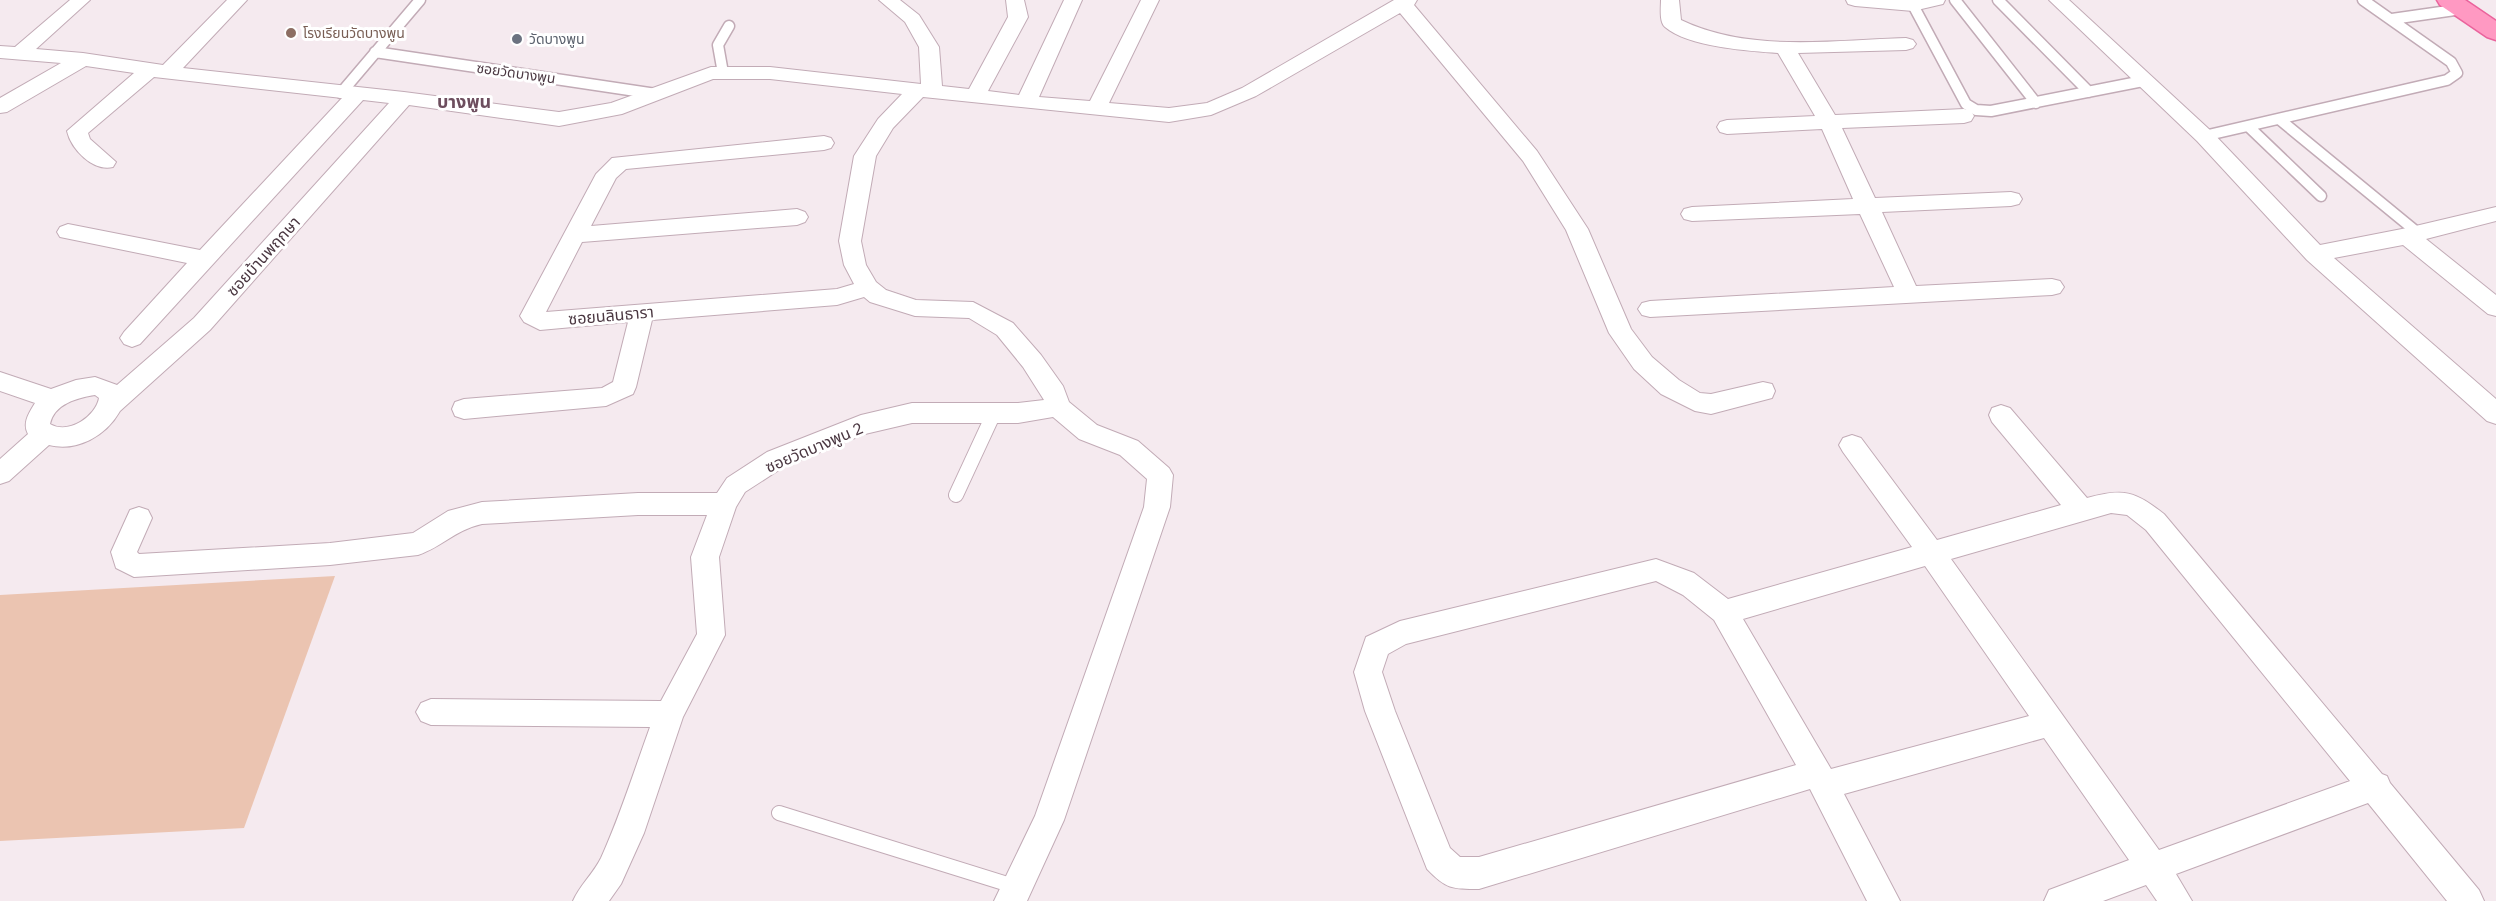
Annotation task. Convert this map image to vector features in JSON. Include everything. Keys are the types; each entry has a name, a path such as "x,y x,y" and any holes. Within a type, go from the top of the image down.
{"main road":[{"path":"2455,4 2496,32"}],"street":[{"path":"10,53 81,0"},
{"path":"105,162 80,142 77,131 159,71 237,0"},
{"path":"888,0 912,19 929,47 925,91 885,124 865,156 850,241 855,265 868,288 878,296 915,308 974,310 1005,329 1032,361 1054,393 1058,407 1088,432 1129,448 1160,475 1156,507 1049,820 1013,894"},
{"path":"975,97 1018,17 1016,0"},
{"path":"1026,102 1073,0"},
{"path":"1096,109 1150,0"},
{"path":"1670,0 1672,23 1699,37 1717,41 1784,47 1906,44"},
{"path":"1856,0 1913,5 1936,0"},
{"path":"2058,0 2204,136 2315,254 2496,414"},
{"path":"10,53 83,59 159,71 349,94 404,98 559,120 615,109 711,73 770,73 975,97 1169,115 1211,109 1249,92 1406,2 1530,156 1577,229 1621,333 1643,363 1670,387 1695,402 1711,404 1762,391"},
{"path":"1784,47 1829,123 1909,295"},
{"path":"0,107 83,59"},
{"path":"132,338 205,259 349,94"},
{"name":"ซอยบ้านพฤกษา","path":"43,435 54,438 83,432 108,414 112,404 202,324 404,98"},
{"path":"1727,127 1964,116"},
{"name":"ซอยนลินธารา","path":"824,143 620,163 607,174 532,315 540,321 837,297 868,288"},
{"path":"1692,214 2011,199"},
{"path":"2315,254 2412,235 2496,214"},
{"path":"575,235 797,217"},
{"path":"68,232 205,259"},
{"path":"2412,235 2496,308"},
{"path":"1650,309 2052,287"},
{"path":"464,409 606,397 624,387 642,312"},
{"path":"0,381 54,400"},
{"path":"0,474 43,435 37,428 37,420 43,409 54,400 67,392 95,386 106,389 112,396 112,404"},
{"name":"ซอยวัดบางพูน 2","path":"589,901 610,873 628,833 669,714 711,635 705,557 724,504 736,485 776,459 861,425 912,413 1017,413 1058,407"},
{"path":"2001,415 2081,510"},
{"path":"1852,445 1932,554 2176,901"},
{"path":"1724,612 2111,502 2133,505 2155,522 2376,786 2468,901"},
{"path":"139,518 124,552 126,560 134,566 330,554 418,544 457,519 482,513 638,504 724,504"},
{"path":"1884,901 1820,779 1724,612 1702,591 1687,582 1656,570 1400,633 1376,646 1368,672 1380,711 1438,858 1453,873 1479,873 1820,779 2051,723"},
{"path":"431,712 669,714"},
{"path":"2060,901 2376,786"}],"lane":[{"path":"349,94 375,52 420,0"},
{"path":"1955,0 2036,103"},
{"path":"1998,0 2089,92"},
{"path":"2204,136 2447,80 2457,73 2451,62 2363,0"},
{"path":"2392,19 2455,4"},
{"path":"1913,5 1966,104 1976,110 1992,111 2143,81"},
{"path":"723,73 718,45 729,26"},
{"name":"ซอยวัดบางพูน","path":"375,52 656,94"},
{"path":"2280,119 2412,235"},
{"path":"2248,126 2321,196"},
{"path":"956,495 994,413"},
{"path":"779,813 1013,894"}],"shaded area":[{"path":"335,576 244,828 0,841 0,595"}],"place":[{"name":"โรงเรียนวัดบางพูน","path":"291,33"},
{"name":"วัดบางพูน","path":"517,39"}],"district":[{"name":"บางพูน","path":"464,101"}]}
